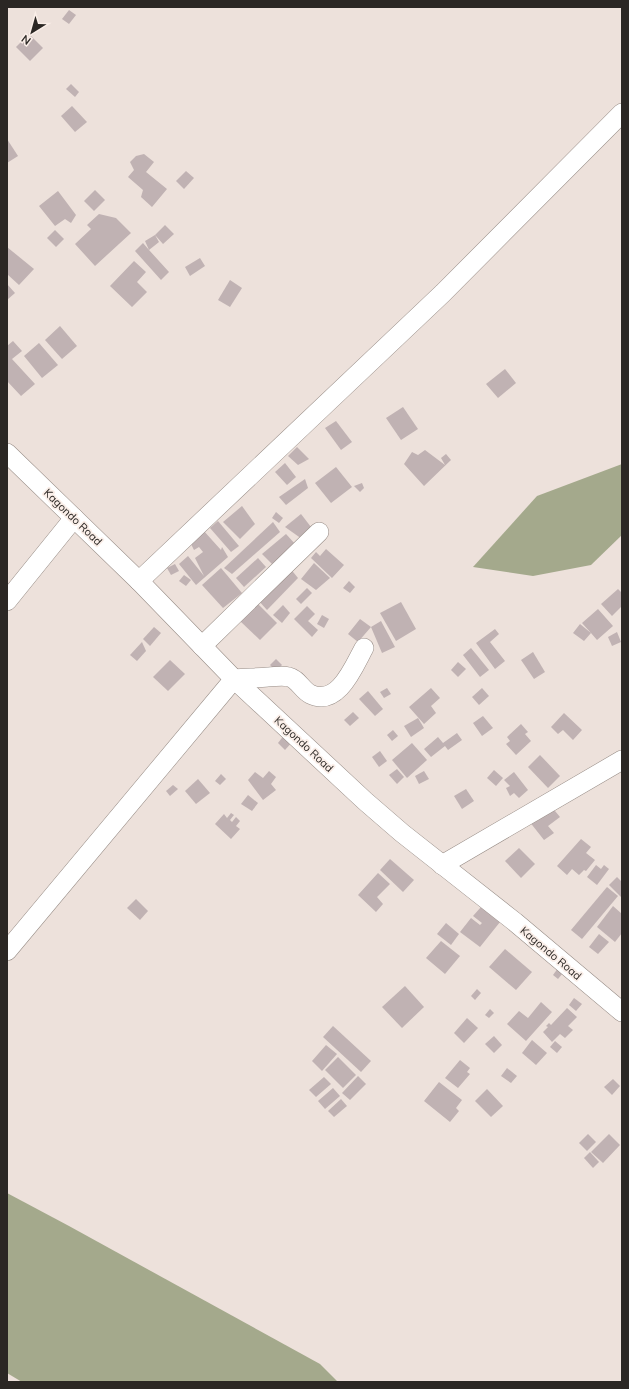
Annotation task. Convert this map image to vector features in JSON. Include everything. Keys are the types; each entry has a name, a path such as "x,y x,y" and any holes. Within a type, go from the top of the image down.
{"street":[{"path":"139,581 443,293 622,113"},
{"name":"Kagondo Road","path":"7,453 139,581 234,679 365,801 442,865 515,922 622,1012"},
{"path":"7,601 74,518"},
{"path":"202,646 319,532"},
{"path":"7,951 234,679 278,676 290,677 310,694 320,696 330,695 343,684 364,648"},
{"path":"442,865 622,760"}],"green space":[{"path":"622,464 622,535 591,565 533,576 473,567 537,496"},
{"path":"7,1193 320,1364 338,1382 22,1382 7,1373"}],"building":[{"path":"69,10 76,15 69,24 62,19"},
{"path":"29,34 43,48 30,61 16,47"},
{"path":"71,84 79,92 75,97 66,89"},
{"path":"72,106 87,122 75,132 61,116"},
{"path":"7,139 18,156 7,163"},
{"path":"144,154 154,162 146,172 167,189 152,207 141,197 143,190 128,177 134,170 130,162 136,156"},
{"path":"186,171 194,178 184,189 176,181"},
{"path":"95,190 105,200 94,211 84,201"},
{"path":"58,191 76,215 71,223 65,219 55,226 39,206"},
{"path":"99,214 116,218 131,233 95,266 75,244 91,229 87,225"},
{"path":"165,225 174,234 163,244 155,235"},
{"path":"55,230 64,239 56,247 47,238"},
{"path":"155,235 159,242 149,250 145,241"},
{"path":"143,243 169,272 161,280 135,251"},
{"path":"7,247 34,269 19,285 7,274"},
{"path":"200,258 205,266 190,276 185,267"},
{"path":"134,261 146,272 137,282 147,292 132,307 110,286"},
{"path":"230,280 242,288 230,307 218,300"},
{"path":"7,284 15,293 7,300"},
{"path":"60,326 77,346 62,359 45,340"},
{"path":"13,341 22,351 12,359 35,384 21,396 7,381 7,346"},
{"path":"39,343 58,365 42,378 24,356"},
{"path":"505,369 516,383 498,398 486,384"},
{"path":"403,407 418,429 401,440 386,418"},
{"path":"336,421 352,442 341,450 325,428"},
{"path":"297,447 309,459 298,465 288,456"},
{"path":"425,450 445,465 441,458 446,454 451,460 424,486 404,464 412,452 418,455"},
{"path":"285,463 296,477 287,485 275,472"},
{"path":"336,467 352,487 331,503 315,483"},
{"path":"305,479 308,488 286,505 279,497"},
{"path":"362,483 364,488 360,492 354,486"},
{"path":"242,506 255,524 240,539 223,522"},
{"path":"276,512 283,518 279,523 272,518"},
{"path":"301,514 311,527 302,539 285,527"},
{"path":"218,521 239,546 231,552 210,528"},
{"path":"273,522 280,532 232,574 224,568"},
{"path":"203,530 221,550 222,547 228,557 196,585 179,564 188,556 204,576 195,558 203,552 199,547 194,550 191,544"},
{"path":"286,534 296,545 272,564 262,554"},
{"path":"326,549 344,565 332,578 311,558 316,552 320,556"},
{"path":"258,558 266,567 244,587 236,578"},
{"path":"314,563 330,578 316,590 301,579"},
{"path":"175,564 179,571 171,575 167,568"},
{"path":"289,567 298,578 267,610 258,600"},
{"path":"221,568 242,593 223,608 202,585"},
{"path":"184,575 191,580 186,586 179,581"},
{"path":"349,581 355,587 350,593 343,588"},
{"path":"307,588 312,593 301,604 296,599"},
{"path":"618,589 622,593 622,606 612,616 601,604"},
{"path":"401,602 416,629 396,641 380,613"},
{"path":"257,603 277,623 260,640 239,620"},
{"path":"283,605 290,613 282,623 273,615"},
{"path":"307,606 315,614 308,621 318,630 312,637 294,619"},
{"path":"598,609 613,626 597,640 582,623"},
{"path":"322,615 329,619 324,628 317,624"},
{"path":"360,619 371,627 358,642 348,634"},
{"path":"381,621 395,647 382,653 371,627"},
{"path":"580,624 591,633 584,641 573,633"},
{"path":"154,627 161,633 150,646 143,639"},
{"path":"495,629 499,634 490,642 505,661 495,669 476,643"},
{"path":"617,632 621,642 612,646 608,637"},
{"path":"142,642 146,651 137,661 130,655"},
{"path":"471,648 489,670 480,677 463,655"},
{"path":"533,652 545,672 534,679 521,660"},
{"path":"276,659 282,665 276,671 270,665"},
{"path":"170,660 185,674 168,691 153,677"},
{"path":"458,662 466,669 458,677 451,670"},
{"path":"387,688 391,694 384,698 380,692"},
{"path":"431,688 440,698 431,706 436,713 424,724 409,707"},
{"path":"482,688 489,696 479,705 472,697"},
{"path":"368,691 383,709 375,716 359,699"},
{"path":"353,712 359,718 350,726 344,720"},
{"path":"564,713 582,730 573,740 563,730 558,734 551,727"},
{"path":"483,716 493,728 482,736 473,723"},
{"path":"418,718 424,728 411,737 404,726"},
{"path":"521,724 528,732 525,734 531,741 516,755 506,744 510,741 507,737"},
{"path":"393,730 398,736 392,741 387,735"},
{"path":"457,733 462,740 448,750 445,746 431,757 424,749 438,737 443,743"},
{"path":"285,734 293,741 285,750 278,743"},
{"path":"412,743 427,760 407,778 392,760"},
{"path":"380,751 387,761 379,767 372,757"},
{"path":"540,755 560,776 548,788 528,767"},
{"path":"397,769 404,777 397,784 389,775"},
{"path":"494,770 503,778 496,786 487,778"},
{"path":"269,771 276,777 271,784 276,790 263,800 248,780 255,772 263,778"},
{"path":"424,771 429,779 419,784 415,776"},
{"path":"514,772 528,790 519,798 514,793 510,796 506,788 510,786 504,780"},
{"path":"221,774 226,779 220,785 215,781"},
{"path":"198,779 210,793 196,804 185,791"},
{"path":"173,785 178,789 170,796 166,791"},
{"path":"466,789 474,801 462,809 454,796"},
{"path":"248,795 258,803 252,811 241,804"},
{"path":"550,805 560,817 548,826 554,833 544,840 529,821"},
{"path":"231,813 234,815 230,820 232,822 236,817 240,821 236,826 240,829 231,839 215,824 224,814 227,818"},
{"path":"581,839 591,847 586,853 595,860 586,871 584,870 579,875 572,869 567,875 557,866"},
{"path":"519,848 535,864 521,878 505,861"},
{"path":"390,859 414,880 403,892 380,870"},
{"path":"596,865 601,869 604,865 609,869 597,885 587,877"},
{"path":"378,873 390,884 377,897 383,904 376,912 358,895"},
{"path":"617,877 622,882 622,898 609,885"},
{"path":"607,887 618,896 582,939 571,930"},
{"path":"136,899 148,911 140,920 127,908"},
{"path":"613,906 622,914 622,933 615,942 597,927"},
{"path":"481,907 500,922 480,947 460,932 471,918 480,925 482,923 473,916"},
{"path":"446,923 459,934 451,945 437,934"},
{"path":"599,934 609,942 598,954 589,947"},
{"path":"441,941 460,956 445,974 426,958"},
{"path":"505,949 532,972 516,990 489,967"},
{"path":"561,964 567,968 558,979 553,975"},
{"path":"405,986 424,1007 402,1028 382,1007"},
{"path":"477,989 481,993 475,1000 471,996"},
{"path":"574,998 582,1004 576,1011 569,1005"},
{"path":"541,1002 552,1012 526,1041 507,1024 519,1011 528,1018"},
{"path":"567,1008 577,1017 568,1026 573,1030 565,1038 560,1034 552,1042 543,1032 548,1027 546,1026 549,1023 551,1025"},
{"path":"490,1009 494,1013 489,1018 485,1015"},
{"path":"467,1018 478,1028 464,1043 454,1033"},
{"path":"333,1026 371,1061 361,1072 323,1037"},
{"path":"494,1036 502,1045 494,1053 485,1044"},
{"path":"532,1040 547,1053 536,1065 522,1053"},
{"path":"555,1041 562,1047 557,1053 550,1047"},
{"path":"326,1045 337,1054 322,1071 312,1061"},
{"path":"338,1057 356,1075 343,1088 325,1070"},
{"path":"460,1060 470,1068 467,1072 470,1074 458,1088 445,1078"},
{"path":"507,1068 517,1076 511,1083 501,1076"},
{"path":"358,1076 366,1084 350,1100 342,1093"},
{"path":"324,1077 331,1084 316,1097 309,1090"},
{"path":"613,1079 620,1086 612,1095 604,1087"},
{"path":"439,1082 462,1100 456,1108 459,1111 450,1122 424,1101"},
{"path":"333,1088 340,1096 325,1109 318,1101"},
{"path":"487,1089 503,1106 491,1117 475,1101"},
{"path":"341,1099 347,1106 334,1117 328,1111"},
{"path":"588,1134 596,1142 587,1151 579,1143"},
{"path":"609,1134 620,1145 603,1163 591,1152"},
{"path":"590,1152 599,1162 593,1168 584,1158"}]}
